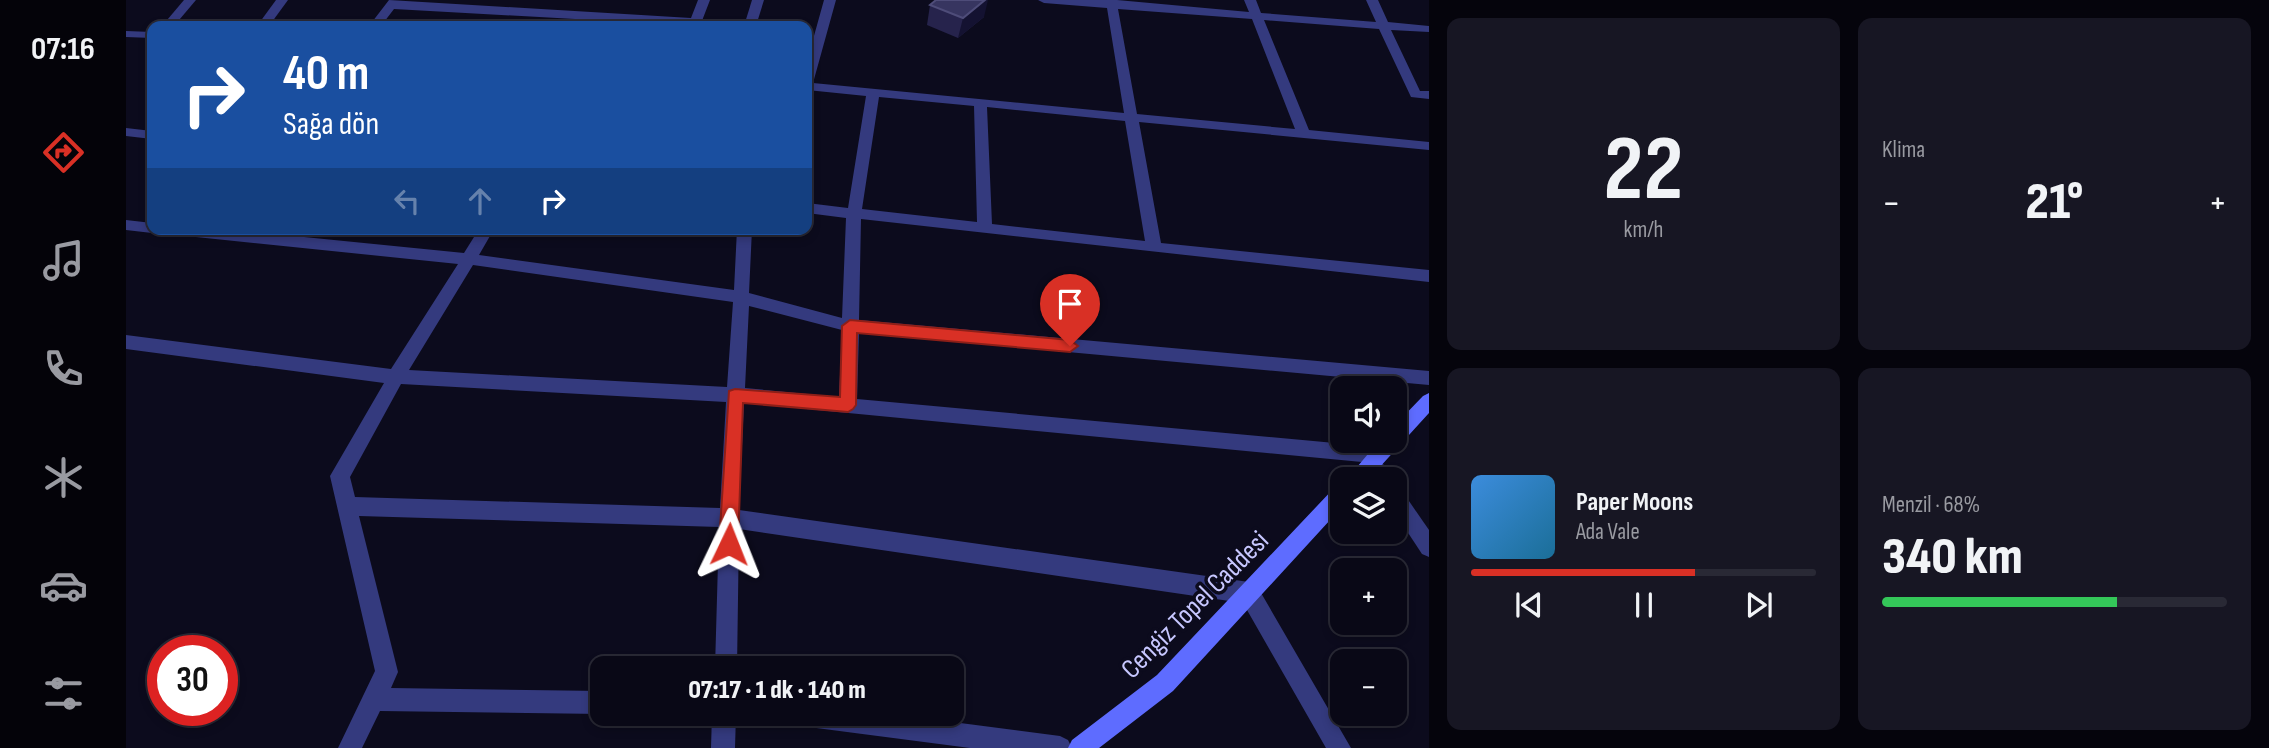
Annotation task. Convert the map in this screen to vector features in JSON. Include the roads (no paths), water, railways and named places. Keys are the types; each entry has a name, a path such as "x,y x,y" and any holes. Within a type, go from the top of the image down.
{"main road":[{"path":"1407,424 1429,401"},
{"path":"1367,467 1380,453"},
{"name":"Cengiz Topel Caddesi","path":"1080,748 1165,683 1330,506"}],"street":[{"path":"171,21 190,0"},
{"path":"267,21 282,0"},
{"path":"696,21 704,0"},
{"path":"752,21 758,0"},
{"path":"812,66 830,0"},
{"path":"1044,0 1429,29"},
{"path":"1250,0 1304,135"},
{"path":"1372,0 1415,94 1429,95"},
{"path":"379,21 393,3 652,21"},
{"path":"1111,3 1154,248"},
{"path":"126,34 147,35"},
{"path":"812,85 1429,146"},
{"path":"848,405 853,214 873,92"},
{"path":"980,103 985,229"},
{"path":"126,132 147,134"},
{"path":"812,209 1429,276"},
{"path":"126,225 147,227"},
{"path":"227,235 469,259 740,297 850,326 1429,378"},
{"path":"350,748 387,672 340,476 396,377 483,235"},
{"path":"726,656 729,519 745,235"},
{"path":"126,342 396,377 735,396 1330,445"},
{"path":"347,506 729,519 1249,593 1339,748"},
{"path":"1407,515 1429,547"},
{"path":"374,699 590,703"},
{"path":"723,748 724,726"},
{"path":"892,726 1060,748"}]}
